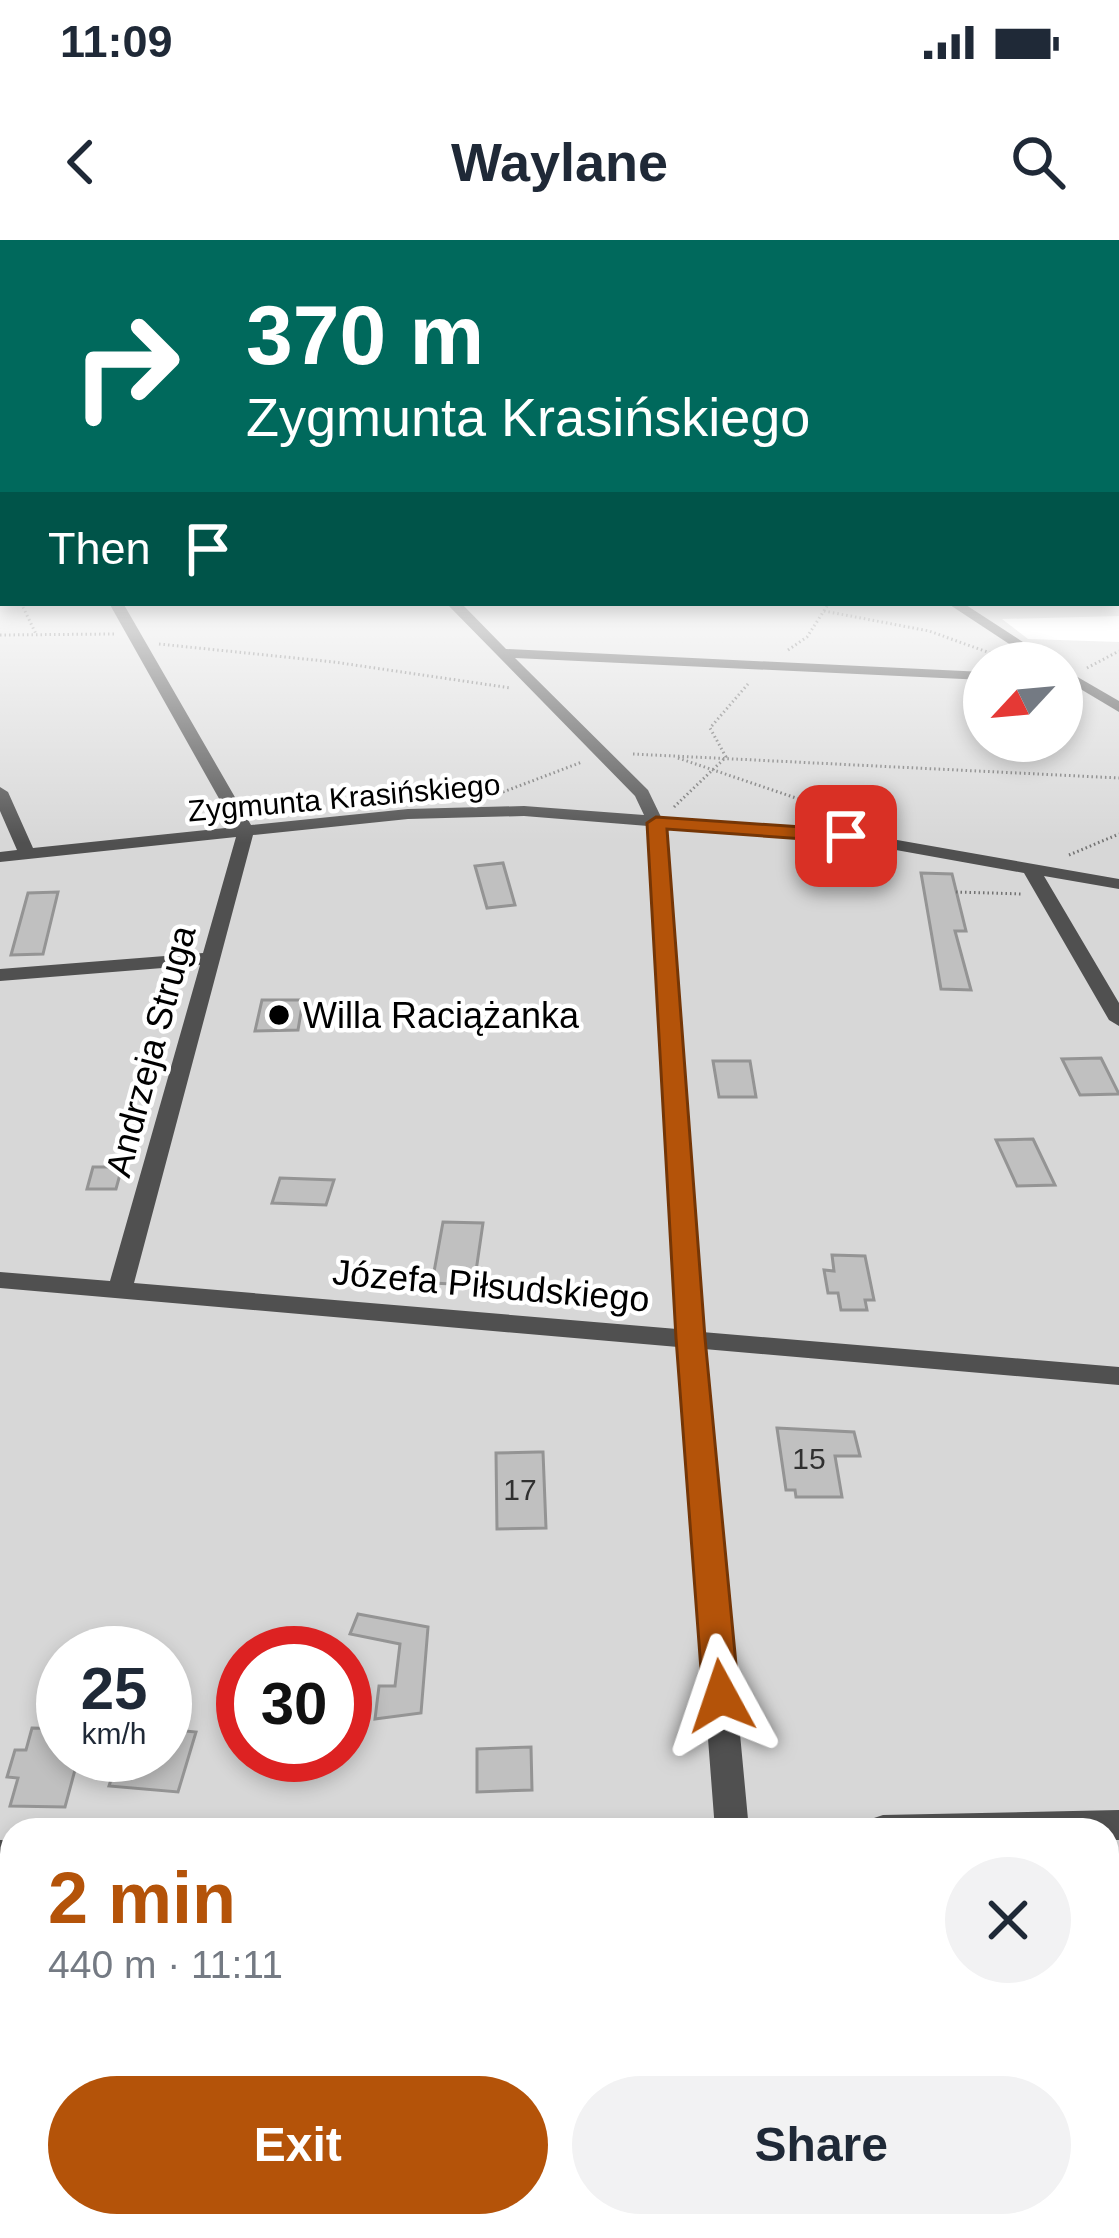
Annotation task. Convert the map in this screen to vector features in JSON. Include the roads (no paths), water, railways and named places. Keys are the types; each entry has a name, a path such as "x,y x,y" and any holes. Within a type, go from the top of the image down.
{"street":[{"path":"146,657 245,831"},
{"path":"507,657 642,794 656,823 691,1338 731,1818"},
{"path":"595,657 963,675"},
{"path":"1083,687 1119,707"},
{"path":"0,793 27,854"},
{"name":"Zygmunta Krasińskiego","path":"0,856 452,811 524,811 846,836 1119,884"},
{"name":"Andrzeja Struga","path":"120,1289 245,831"},
{"path":"1031,870 1119,1019"},
{"path":"0,976 209,958"},
{"name":"Józefa Piłsudskiego","path":"0,1280 1119,1376"}],"place":[{"name":"Willa Raciążanka","path":"279,1015"}]}
